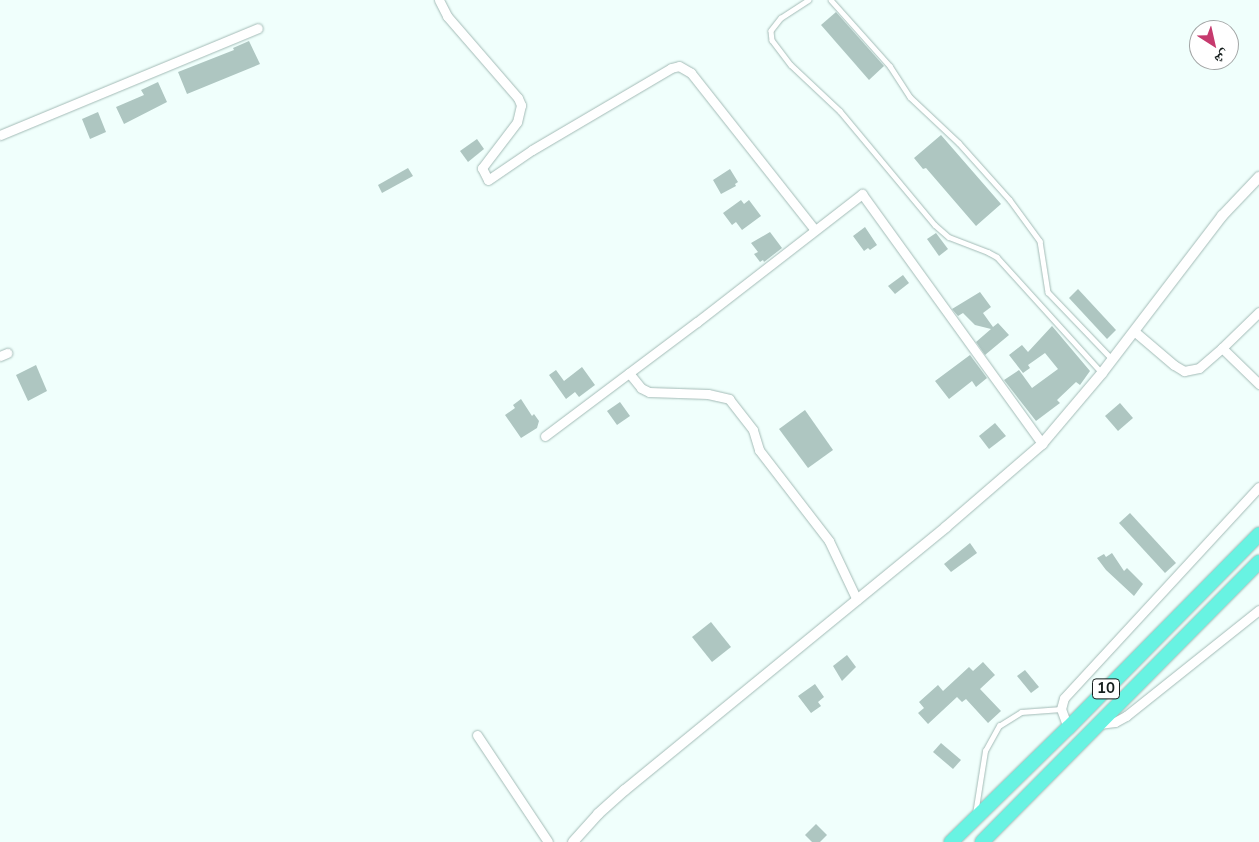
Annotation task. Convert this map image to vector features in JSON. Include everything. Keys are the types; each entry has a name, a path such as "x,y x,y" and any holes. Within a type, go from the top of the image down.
{"highway":[{"name":"10","path":"951,842 1068,728 1259,534"},
{"name":"10","path":"982,842 1096,724 1259,562"}],"street":[{"path":"439,0 447,16 518,98 521,105 517,122 482,169 488,180 532,150 672,68 679,66 691,73 814,229"},
{"path":"0,135 258,28"},
{"path":"574,842 598,814 625,790 857,600 1042,444 1102,373 1222,216 1259,177"},
{"path":"545,436 698,322 814,229 863,194 1042,444"},
{"path":"1134,331 1174,365 1184,371 1199,368 1259,312"},
{"path":"1222,348 1259,384"},
{"path":"629,373 641,388 649,392 708,394 729,399 753,430 759,450 829,541 857,600"},
{"path":"1068,728 1061,709 1064,698 1259,487"},
{"path":"1096,724 1108,724 1126,716 1259,610"},
{"path":"477,735 548,842"}],"lane":[{"path":"809,0 782,18 772,31 772,40 791,65 840,111 935,225 949,237 997,257 1102,373"},
{"path":"831,0 890,66 910,97 954,138 1010,200 1040,241 1048,292 1112,359"},
{"path":"974,820 986,751 999,726 1021,712 1061,709"}],"building":[{"path":"836,12 884,66 869,80 821,25"},
{"path":"249,41 260,64 187,94 178,72 234,50 233,48"},
{"path":"158,82 167,102 124,124 116,107 144,95 141,90"},
{"path":"98,112 106,132 90,139 82,119"},
{"path":"941,135 1001,204 976,226 926,168 923,169 914,158"},
{"path":"477,139 484,149 468,162 460,151"},
{"path":"408,168 413,176 382,193 378,185"},
{"path":"730,169 738,182 735,184 736,186 721,194 713,180"},
{"path":"741,200 744,204 749,200 761,216 742,230 736,222 732,225 723,213"},
{"path":"865,227 877,245 870,250 868,248 864,251 853,236"},
{"path":"770,232 782,248 764,262 763,260 760,262 754,254 758,252 751,243"},
{"path":"936,233 948,249 939,256 927,239"},
{"path":"903,275 909,283 895,294 888,286"},
{"path":"1078,289 1116,330 1107,339 1069,298"},
{"path":"980,292 991,307 983,313 993,327 998,323 1009,335 985,355 976,342 991,329 975,325 963,313 958,316 952,309"},
{"path":"1052,326 1090,371 1080,385 1076,382 1057,400 1060,403 1036,421 1004,380 1019,370 1032,388 1058,369 1045,353 1028,365 1030,368 1023,373 1009,355 1022,345 1028,352"},
{"path":"970,355 987,378 976,387 972,381 949,399 935,381"},
{"path":"36,365 47,391 28,401 16,375"},
{"path":"582,367 595,385 579,397 575,392 566,399 549,375 556,370 564,381"},
{"path":"521,399 532,416 534,414 539,421 537,428 521,438 505,415 515,408 513,405"},
{"path":"620,402 630,416 617,425 607,411"},
{"path":"1120,403 1133,418 1118,431 1105,416"},
{"path":"805,410 833,450 808,468 779,429"},
{"path":"995,423 1006,436 989,449 979,436"},
{"path":"1130,513 1176,563 1165,573 1119,523"},
{"path":"970,543 977,553 951,572 944,564"},
{"path":"1112,553 1124,571 1127,568 1143,584 1134,596 1106,570 1097,558 1104,554 1106,557"},
{"path":"711,622 731,647 712,662 692,637"},
{"path":"847,655 856,667 842,681 833,666"},
{"path":"983,662 995,675 980,689 1001,711 988,723 966,699 962,702 957,697 928,724 918,713 924,708 919,702 938,685 943,691 969,667 973,671"},
{"path":"1025,670 1039,687 1031,693 1017,676"},
{"path":"815,684 824,697 818,702 821,706 811,713 798,696"},
{"path":"941,743 961,760 953,769 933,752"},
{"path":"816,824 827,835 820,842 812,842 805,835"}]}
